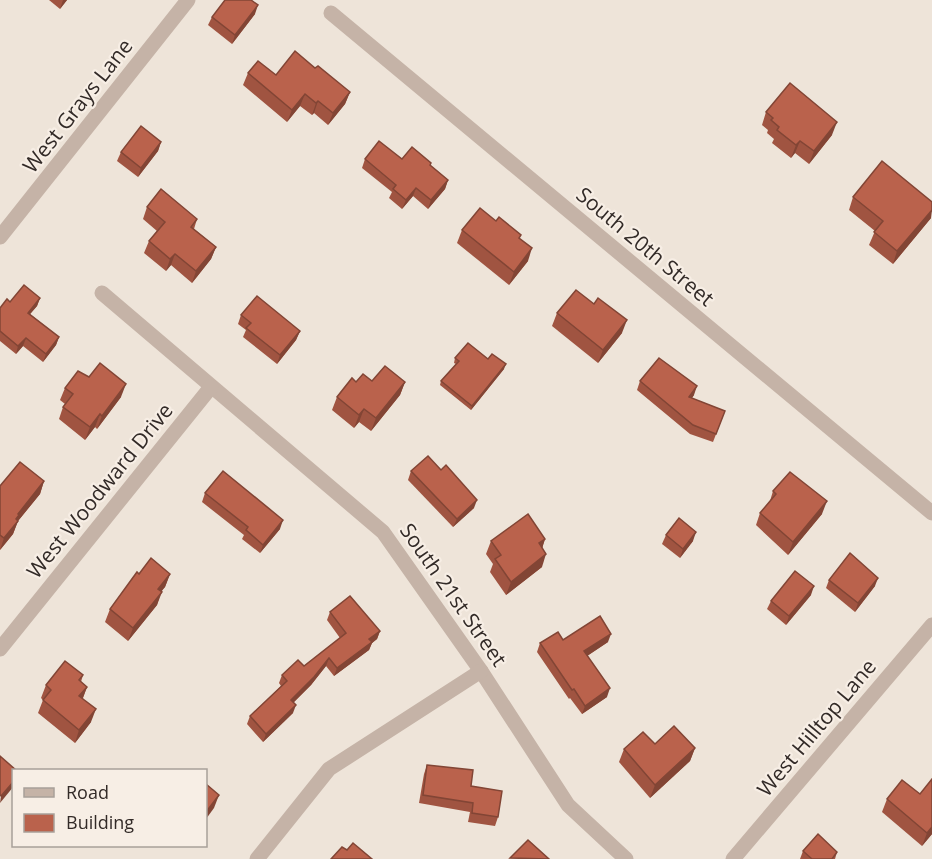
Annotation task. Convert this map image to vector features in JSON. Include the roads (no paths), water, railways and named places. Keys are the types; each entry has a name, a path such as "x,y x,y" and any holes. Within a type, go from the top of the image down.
{"street":[{"name":"West Grays Lane","path":"0,237 188,0"},
{"name":"South 20th Street","path":"331,13 932,513"},
{"name":"South 21st Street","path":"102,293 383,532 481,671 568,805 626,859"},
{"name":"West Woodward Drive","path":"0,649 211,387"},
{"name":"West Hilltop Lane","path":"733,859 932,625"},
{"path":"257,859 329,769 481,671"}]}
